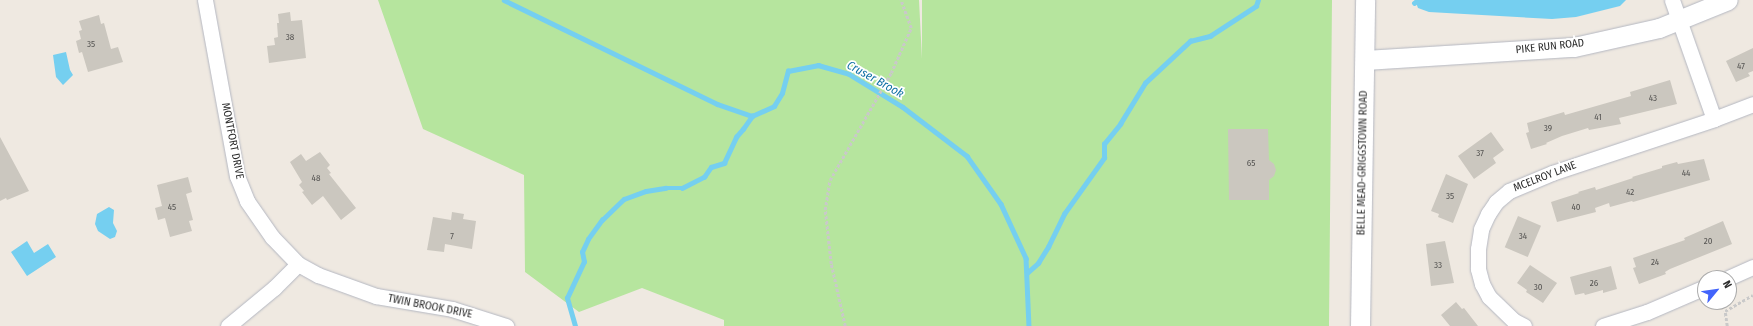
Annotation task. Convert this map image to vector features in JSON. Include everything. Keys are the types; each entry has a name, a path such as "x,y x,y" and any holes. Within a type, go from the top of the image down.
{"street":[{"name":"MONTFORT DRIVE","path":"205,0 237,176 247,201 272,238 298,264 318,274 376,296"},
{"name":"BELLE MEAD-GRIGGSTOWN ROAD","path":"1360,326 1365,0"},
{"path":"1672,0 1714,119"},
{"name":"PIKE RUN ROAD","path":"1365,60 1574,47 1659,28 1728,0"},
{"name":"MCELROY LANE","path":"1524,326 1514,321 1489,297 1482,284 1478,269 1478,249 1481,229 1496,202 1509,191 1552,173 1714,119 1753,104"},
{"path":"228,326 274,288 298,264"},
{"path":"1737,274 1753,267"},
{"path":"1603,326 1647,312 1697,290"},
{"name":"TWIN BROOK DRIVE","path":"376,296 452,309 506,326"}],"path":[{"path":"845,326 831,264 824,210 830,180 891,73 911,28 901,0"},
{"path":"1727,326 1725,311 1753,295"}],"green space":[{"path":"378,0 919,0 922,59 922,0 1332,0 1329,326 724,326 724,320 642,288 579,312 525,272 524,175 423,129"}],"water":[{"path":"1415,0 1626,0 1620,6 1576,17 1552,19 1429,12 1418,8"},
{"path":"66,52 70,70 73,75 63,85 56,77 53,55"},
{"path":"109,207 114,210 113,223 117,231 115,237 110,239 98,231 95,224 97,214"},
{"path":"27,241 34,253 48,244 56,257 27,276 11,252"}],"building":[{"path":"290,12 291,21 302,20 306,58 269,63 267,46 275,45 274,38 278,37 278,14"},
{"path":"99,15 101,24 104,23 111,49 118,47 123,62 88,72 82,52 79,53 76,41 81,39 79,31 82,30 79,21"},
{"path":"1753,48 1753,71 1748,73 1750,76 1736,82 1726,61"},
{"path":"1670,80 1677,104 1619,118 1621,124 1589,130 1588,128 1562,136 1546,143 1547,144 1531,149 1526,133 1529,132 1527,123 1564,112 1565,115 1631,96 1630,92"},
{"path":"1228,129 1268,129 1269,160 1274,164 1276,170 1274,176 1269,180 1269,200 1229,200"},
{"path":"1491,132 1504,150 1493,158 1496,163 1474,179 1458,156"},
{"path":"0,137 29,191 7,200 6,198 0,201"},
{"path":"320,152 330,165 327,168 331,173 329,174 356,208 341,220 323,196 312,205 302,192 304,191 299,185 302,182 290,162 301,154 306,161"},
{"path":"1704,159 1710,180 1633,202 1610,207 1609,203 1595,208 1596,212 1557,222 1551,202 1595,187 1596,190 1633,178 1632,177 1662,168 1662,166 1677,162 1678,164"},
{"path":"1446,174 1468,184 1453,223 1438,217 1439,214 1431,211"},
{"path":"188,177 192,192 186,194 193,220 189,221 192,231 170,237 165,218 158,220 155,208 162,206 157,185"},
{"path":"452,212 464,214 463,219 476,221 472,249 445,244 444,252 427,250 433,217 451,220"},
{"path":"1518,216 1541,226 1528,257 1505,247"},
{"path":"1723,221 1732,244 1670,269 1665,272 1666,274 1639,284 1633,268 1636,267 1633,258 1685,240 1684,238"},
{"path":"1445,241 1454,283 1431,286 1426,244"},
{"path":"1530,265 1557,283 1543,303 1526,292 1527,290 1517,283"},
{"path":"1611,266 1617,289 1603,293 1603,290 1585,295 1584,293 1575,295 1570,277"},
{"path":"1456,302 1462,309 1464,308 1478,326 1450,326 1441,315"}],"waterway":[{"name":"Cruser Brook","path":"504,0 717,104 752,116 774,106 782,93 788,71 818,65 849,74 903,107 967,156 1001,204 1026,258 1029,326"},
{"path":"1027,273 1038,263 1048,247 1064,214 1104,158 1104,144 1120,124 1145,83 1190,41 1210,36 1256,6 1258,0"},
{"path":"1414,3 1418,0"},
{"path":"575,326 567,298 584,262 582,252 588,239 602,220 624,199 646,191 666,188 682,188 704,177 711,167 724,163 736,137 752,116"}]}
